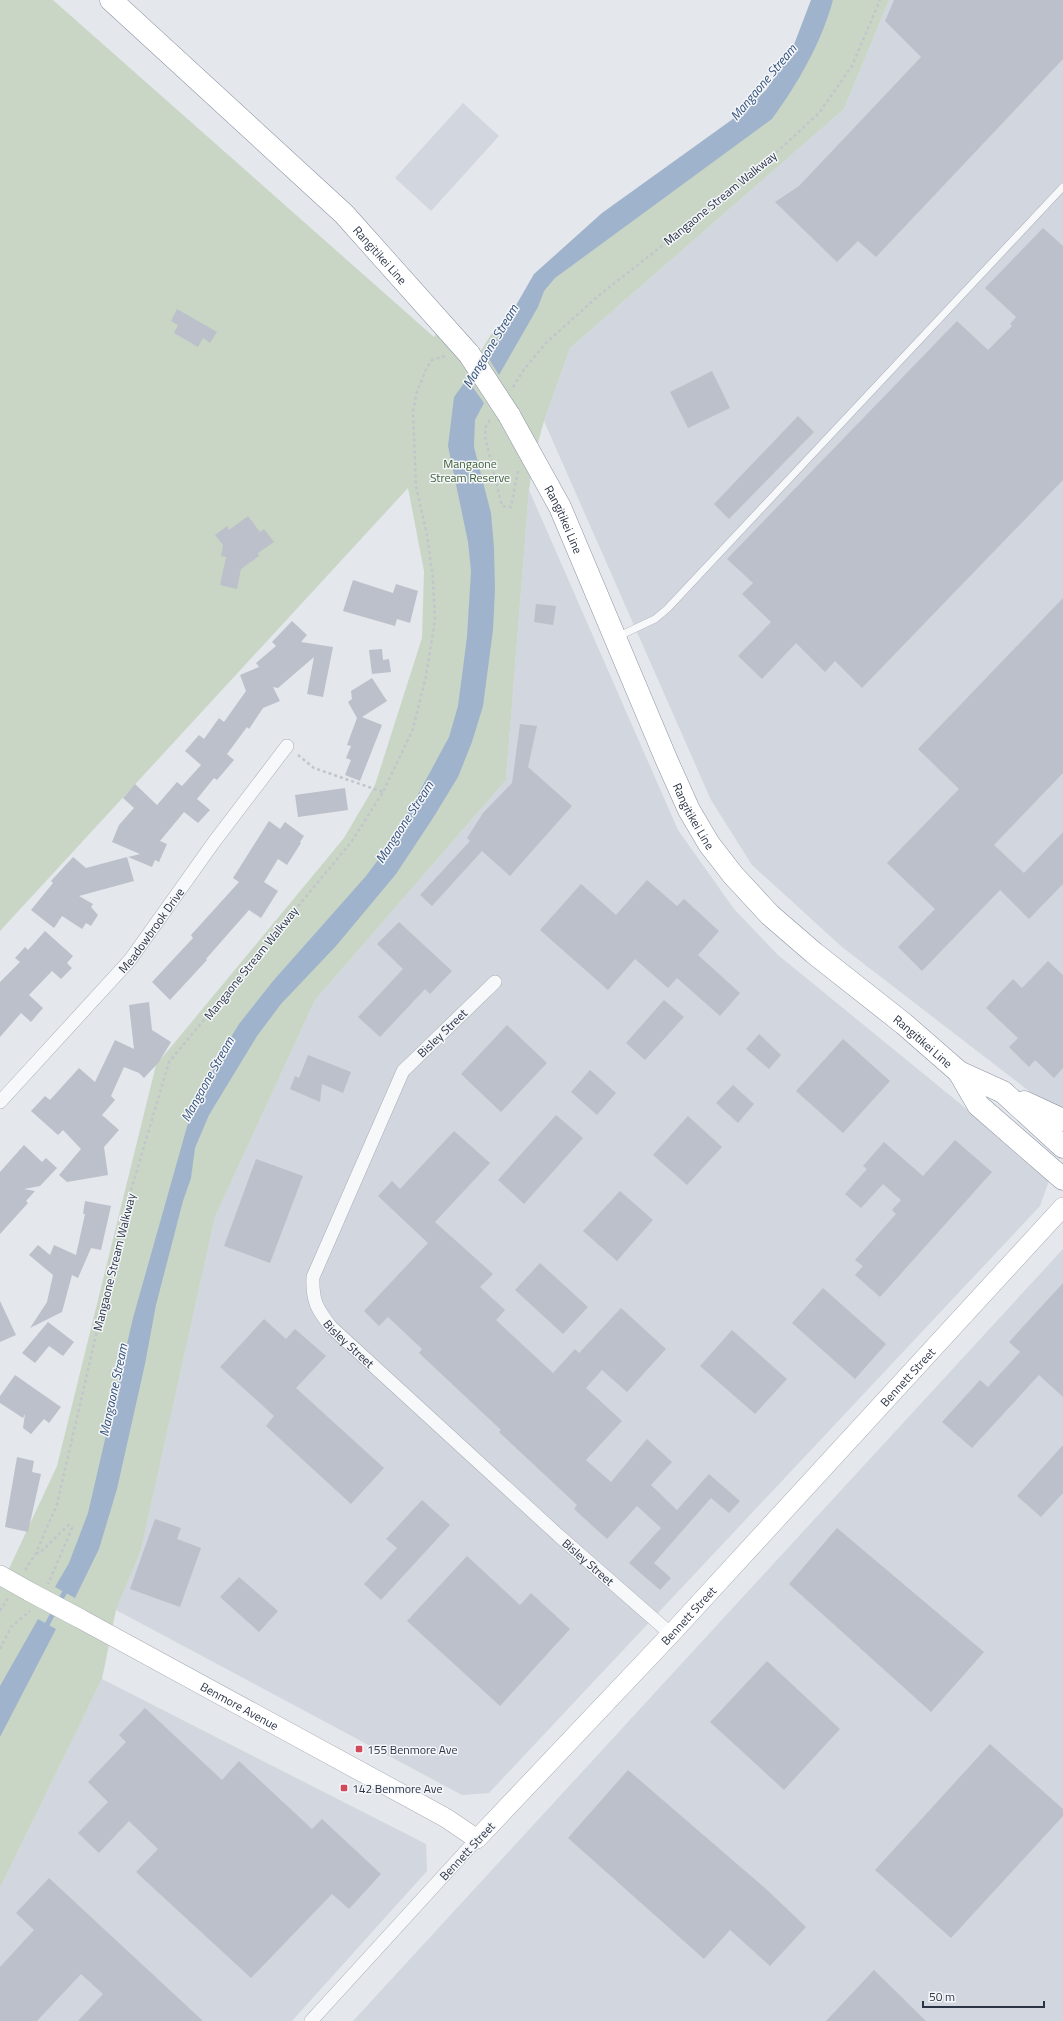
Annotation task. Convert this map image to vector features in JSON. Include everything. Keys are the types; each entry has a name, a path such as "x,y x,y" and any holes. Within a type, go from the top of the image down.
{"highway":[{"name":"Rangitikei Line","path":"111,0 344,214 469,354 509,415 560,507 689,810 709,844 733,875 770,914 814,953 904,1024 959,1072 1003,1092 1063,1146"},
{"name":"Rangitikei Line","path":"959,1072 978,1105 1063,1179"},
{"path":"1003,1092 1063,1120"}],"street":[{"name":"Meadowbrook Drive","path":"0,1102 130,960 214,842 287,746"},
{"name":"Bisley Street","path":"495,982 402,1071 313,1277 314,1301 320,1313 331,1328 552,1530 671,1634"},
{"name":"Bennett Street","path":"311,2021 477,1839 671,1634 1063,1207"},
{"name":"Benmore Avenue","path":"15,1584 446,1818 477,1839"}],"lane":[{"path":"616,637 654,619 667,609 1063,187"}],"path":[{"name":"Mangaone Stream Walkway","path":"525,368 545,344 598,296 751,176 819,113 852,66 880,0"},
{"name":"Mangaone Stream Walkway","path":"15,1584 36,1553 56,1504 124,1214 170,1062 352,841 383,792 413,730 426,676 435,620 433,579 427,535 416,486 413,411 417,392 426,367 432,360 443,356"},
{"path":"287,746 314,768 383,792"}],"shaded area":[{"path":"889,0 1063,0 1063,1115 1025,1088 842,947 752,865 711,800 544,421 570,348 844,109"},
{"path":"463,103 499,136 431,211 395,178"},
{"path":"529,490 678,830 734,909 778,955 963,1106 1049,1181 1040,1206 489,1793 462,1795 116,1610 141,1550 215,1217 315,1000 506,780"},
{"path":"1063,1249 1063,2021 353,2021"},
{"path":"102,1679 426,1844 427,1871 292,2021 0,2021 0,1888"}],"green space":[{"name":"Mangaone Stream Reserve","path":"0,0 53,0 434,337 443,324 479,354 492,333 543,276 747,122 808,45 817,0 889,0 844,109 570,348 544,421 534,457 529,490 506,780 315,1000 215,1217 141,1550 116,1610 102,1679 0,1888 0,1588 57,1466 156,1065 344,838 375,785 422,638 424,571 408,488 0,931"}],"water":[{"path":"811,0 833,0 822,32 808,62 800,77 772,119 555,278 544,291 538,307 499,375 487,356 534,274 602,213 744,111 766,90 790,55"},
{"path":"467,379 484,403 475,420 474,447 491,513 495,589 493,630 483,706 472,742 458,777 396,874 336,946 281,1004 257,1036 209,1115 195,1148 191,1178 183,1201 156,1305 145,1364 117,1489 99,1549 75,1598 55,1587 69,1563 88,1513 133,1318 190,1116 220,1055 239,1024 273,981 366,876 395,837 449,737 458,706 467,637 471,571 468,542 448,446 454,397"},
{"path":"38,1619 56,1629 0,1737 0,1686"}],"building":[{"path":"894,0 1063,0 1063,59 876,257 858,241 837,262 775,202 799,186 921,57 885,21"},
{"path":"1043,228 1063,246 1063,480 862,688 835,661 825,672 796,643 762,679 738,656 771,622 742,594 753,583 727,559 957,321 988,350 1012,326 1010,324 1016,317 985,288"},
{"path":"177,309 217,332 210,343 203,338 198,347 174,333 178,325 171,321"},
{"path":"712,371 730,408 688,428 670,392"},
{"path":"798,416 814,432 729,519 714,504"},
{"path":"248,516 260,532 264,529 274,542 258,553 259,556 241,569 237,589 220,585 226,557 221,556 223,545 215,535 227,526 229,530"},
{"path":"353,580 393,593 396,584 418,591 410,623 397,619 395,626 343,611"},
{"path":"1063,598 1063,773 994,845 1024,873 1063,832 1063,884 1029,919 1000,890 922,971 898,947 935,909 887,863 959,789 918,749"},
{"path":"536,604 556,606 553,625 534,622"},
{"path":"292,621 307,635 301,642 333,647 323,697 307,694 314,657 278,688 273,687 280,701 263,708 249,729 247,727 227,754 234,760 217,780 214,778 197,799 210,810 198,823 184,812 160,841 167,844 159,862 155,860 152,867 128,857 140,854 112,842 119,825 134,808 123,798 135,784 157,805 177,782 182,786 201,765 185,751 199,735 204,739 219,718 224,722 246,691 240,675 259,667 256,663 276,646 272,642"},
{"path":"382,649 383,660 389,659 391,672 372,674 369,650"},
{"path":"372,678 387,701 362,717 382,725 360,781 345,775 351,760 346,758 351,746 347,745 357,718 348,702 352,699 351,691"},
{"path":"520,724 537,726 528,767 572,806 510,876 482,851 432,906 420,895 470,841 467,838 483,813 512,783"},
{"path":"345,788 348,810 298,817 295,795"},
{"path":"269,821 280,829 285,822 304,836 287,865 278,859 264,882 278,891 261,918 249,910 206,959 207,960 170,1000 152,982 193,938 191,935 239,882 233,878"},
{"path":"73,857 86,868 127,857 134,881 79,896 93,904 91,907 98,915 91,926 86,923 82,929 62,916 54,928 31,910 53,883 51,881"},
{"path":"647,880 677,906 684,899 719,931 698,955 740,993 720,1016 677,978 668,988 635,959 608,990 540,930 581,884 616,915"},
{"path":"399,922 452,971 430,994 425,989 380,1037 358,1017 403,969 377,944"},
{"path":"45,931 73,956 67,963 72,968 61,979 52,971 29,995 43,1008 31,1022 21,1013 0,1037 0,982 20,962 15,958 25,947 28,950"},
{"path":"1048,961 1063,975 1063,1068 1054,1078 1035,1060 1029,1067 1009,1047 1018,1038 986,1008 1013,979 1022,988"},
{"path":"664,1000 684,1017 645,1060 626,1043"},
{"path":"149,1002 152,1030 171,1042 159,1062 144,1078 139,1073 124,1067 111,1096 115,1100 102,1115 119,1130 104,1147 108,1175 67,1182 59,1175 81,1149 63,1130 58,1135 31,1111 45,1096 50,1100 79,1068 95,1082 115,1040 134,1049 129,1005"},
{"path":"507,1025 547,1063 501,1112 461,1074"},
{"path":"759,1034 781,1055 769,1069 746,1049"},
{"path":"843,1039 890,1081 843,1133 796,1091"},
{"path":"308,1055 351,1072 343,1093 322,1084 320,1102 290,1089 295,1076 299,1078"},
{"path":"590,1070 616,1093 597,1115 571,1092"},
{"path":"733,1085 754,1104 738,1123 716,1103"},
{"path":"556,1115 583,1138 524,1204 498,1180"},
{"path":"688,1116 722,1147 687,1185 653,1155"},
{"path":"454,1131 490,1163 435,1222 493,1274 480,1287 505,1310 496,1320 553,1373 575,1349 579,1353 621,1308 666,1349 627,1392 602,1370 586,1388 622,1421 586,1460 611,1482 647,1439 672,1462 651,1485 677,1510 709,1474 740,1501 729,1513 711,1498 654,1563 671,1578 660,1590 629,1563 661,1528 637,1506 607,1539 574,1509 577,1505 499,1432 501,1430 419,1353 422,1349 388,1317 379,1326 364,1311 428,1243 378,1196 392,1181 400,1189"},
{"path":"955,1140 992,1172 880,1297 855,1275 863,1266 855,1260 896,1214 892,1210 901,1200 883,1184 861,1208 845,1194 867,1169 863,1166 884,1142 923,1176"},
{"path":"24,1145 42,1162 46,1158 57,1168 40,1186 24,1189 35,1191 26,1201 28,1203 0,1234 0,1172"},
{"path":"256,1159 303,1176 270,1263 224,1246"},
{"path":"620,1191 653,1220 617,1261 583,1231"},
{"path":"85,1201 111,1206 101,1250 91,1248 78,1278 72,1275 62,1312 30,1328 47,1302 53,1275 29,1255 38,1245 50,1255 54,1245 76,1255 85,1214 83,1214"},
{"path":"540,1263 588,1307 563,1334 515,1290"},
{"path":"1063,1283 1063,1397 1039,1375 972,1448 942,1422 980,1380 988,1387 1020,1352 1009,1342"},
{"path":"823,1288 886,1344 855,1379 792,1323"},
{"path":"0,1301 16,1335 0,1342"},
{"path":"264,1319 286,1339 295,1329 326,1356 296,1388 384,1468 351,1504 266,1426 274,1416 220,1367"},
{"path":"48,1322 74,1342 63,1356 49,1346 35,1363 22,1353"},
{"path":"732,1330 787,1379 755,1414 700,1366"},
{"path":"15,1375 61,1407 49,1423 44,1419 31,1434 23,1428 25,1414 23,1418 0,1403 0,1396"},
{"path":"1063,1445 1063,1493 1041,1517 1017,1496"},
{"path":"17,1457 34,1461 32,1472 41,1474 28,1532 5,1527"},
{"path":"422,1500 450,1525 381,1600 364,1584 397,1548 386,1539"},
{"path":"155,1519 181,1528 177,1539 201,1548 180,1607 130,1589"},
{"path":"837,1528 984,1652 931,1712 789,1584"},
{"path":"467,1556 520,1605 531,1593 570,1629 500,1706 407,1621"},
{"path":"239,1577 278,1611 259,1632 220,1597"},
{"path":"767,1661 840,1729 784,1790 710,1722"},
{"path":"145,1708 222,1780 239,1761 312,1829 322,1819 381,1874 349,1909 332,1894 251,1978 136,1872 158,1849 129,1821 99,1853 78,1833 108,1802 88,1782 126,1742 119,1735"},
{"path":"990,1744 1063,1809 1063,1816 951,1938 875,1870"},
{"path":"628,1770 765,1888 806,1927 770,1966 730,1930 704,1959 568,1838"},
{"path":"49,1878 203,2021 78,2021 103,1994 81,1974 37,2021 0,2021 0,1967 34,1930 16,1913"},
{"path":"874,1970 926,2021 826,2021"}],"waterway":[{"name":"Mangaone Stream","path":"44,1630 67,1588"}],"place":[{"name":"155 Benmore Ave","path":"359,1749"},
{"name":"142 Benmore Ave","path":"344,1788"}]}
